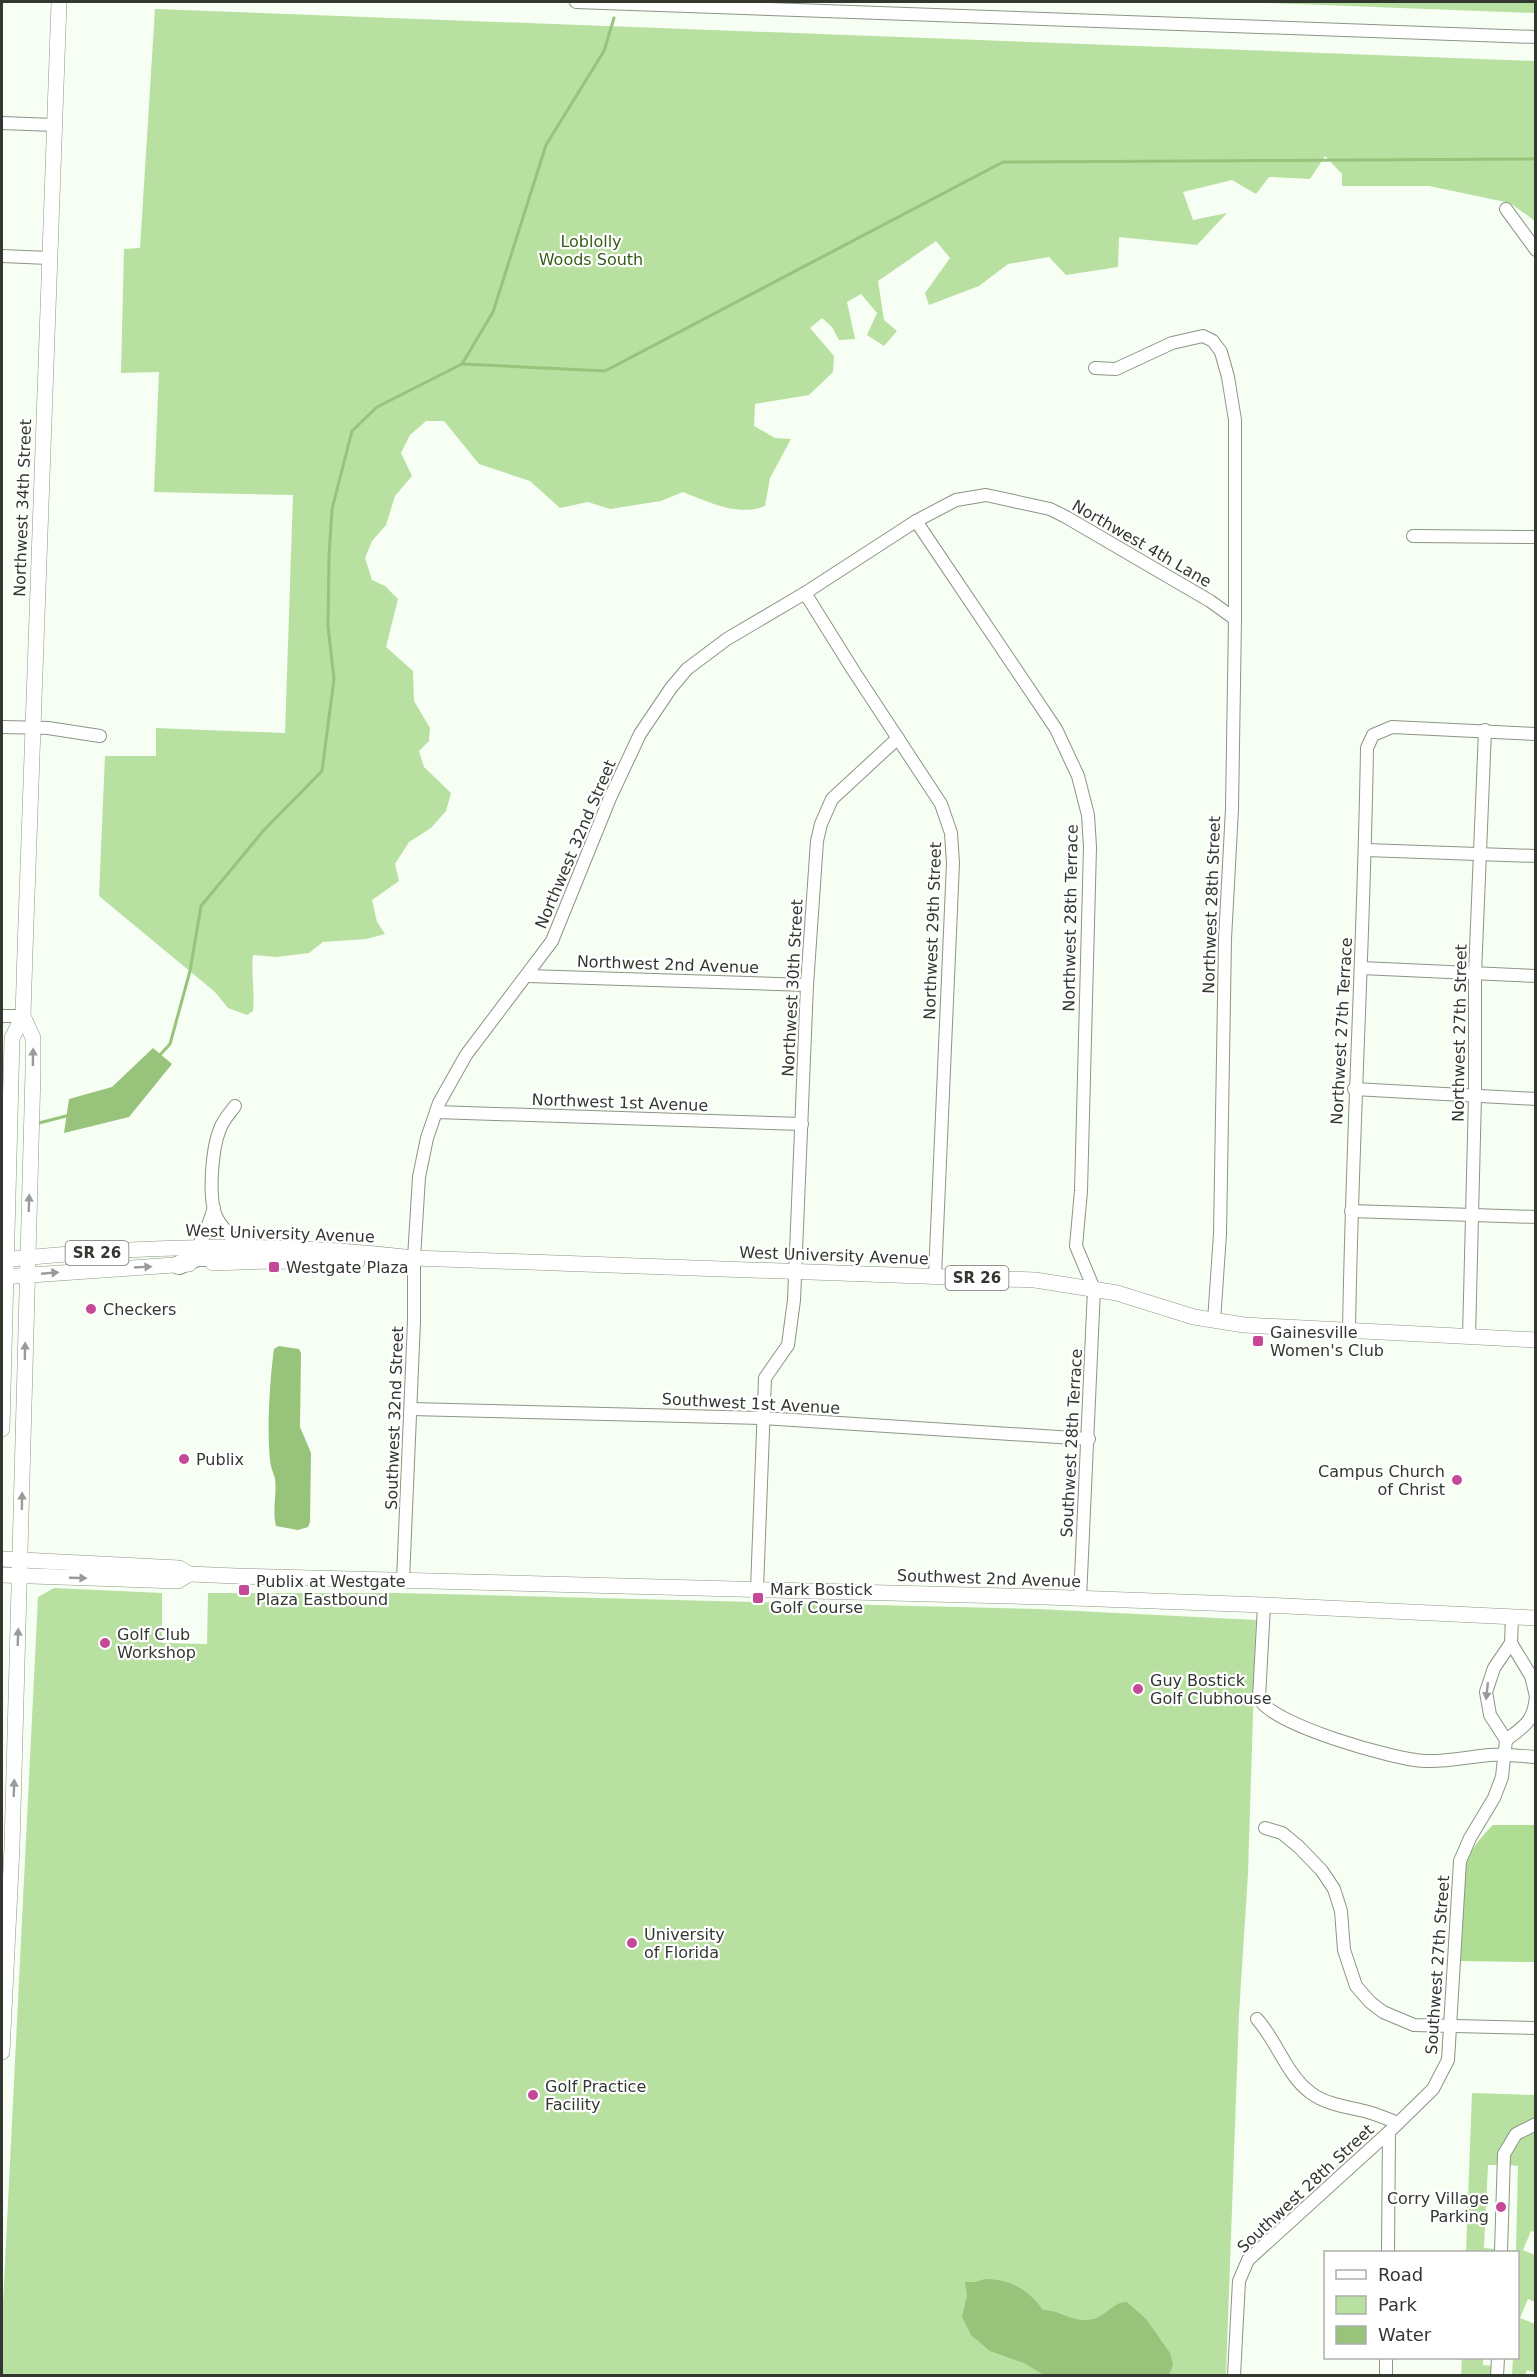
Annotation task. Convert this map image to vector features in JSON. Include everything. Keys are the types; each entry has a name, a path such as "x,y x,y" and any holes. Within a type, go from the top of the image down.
{"highway":[{"path":"179,1264 197,1257 224,1257 237,1246"}],"main road":[{"name":"Northwest 34th Street","path":"2,1429 3,1260 12,1038 23,1016 59,2"},
{"name":"Northwest 34th Street","path":"2,2052 12,1847 32,1100 33,1038 23,1016"},
{"name":"West University Avenue","path":"3,1260 198,1246 237,1246 353,1252 414,1258 1035,1281 1117,1293 1194,1317 1244,1325 1536,1340"},
{"name":"West University Avenue","path":"3,1277 179,1264 266,1261 375,1262 414,1258"},
{"name":"Southwest 2nd Avenue","path":"2,1558 179,1568 189,1574 1264,1605 1536,1618"},
{"name":"Southwest 2nd Avenue","path":"2,1575 178,1581 189,1574"}],"street":[{"path":"576,2 1536,38"},
{"path":"2,123 54,125"},
{"path":"1506,209 1536,250"},
{"path":"2,256 49,258"},
{"name":"Northwest 28th Street","path":"1095,368 1116,369 1172,343 1188,337 1203,336 1213,341 1221,352 1228,377 1234,420 1235,619 1232,808 1221,1080 1220,1234 1214,1321"},
{"name":"Northwest 4th Lane","path":"805,593 916,521 956,500 986,495 1050,509 1210,602 1235,619"},
{"name":"Northwest 28th Terrace","path":"916,521 1056,729 1078,776 1088,815 1090,847 1081,1191 1076,1246 1094,1289"},
{"path":"1413,536 1536,537"},
{"name":"Northwest 29th Street","path":"805,593 941,804 951,833 953,863 935,1276"},
{"name":"Northwest 32nd Street","path":"414,1258 419,1177 427,1138 439,1103 466,1055 528,976 552,941 610,798 640,734 671,688 687,669 727,639 805,593"},
{"path":"2,727 77,731 99,736"},
{"name":"Northwest 27th Terrace","path":"1349,1331 1354,1089 1366,850 1367,748 1373,735 1392,727 1485,730"},
{"path":"1485,730 1536,734"},
{"name":"Northwest 27th Street","path":"1469,1337 1475,1096 1475,974 1485,730"},
{"name":"Northwest 30th Street","path":"757,1589 765,1378 788,1345 795,1272 807,985 817,841 821,824 832,800 898,738"},
{"path":"1366,850 1536,856"},
{"path":"1361,968 1536,976"},
{"name":"Northwest 2nd Avenue","path":"528,976 807,985"},
{"path":"2,1016 23,1016"},
{"path":"1354,1089 1536,1099"},
{"path":"198,1246 206,1234 214,1209 213,1151 220,1126 235,1106"},
{"name":"Northwest 1st Avenue","path":"436,1112 802,1124"},
{"path":"214,1209 219,1222 237,1246"},
{"path":"1351,1211 1536,1216"},
{"name":"Southwest 32nd Street","path":"403,1580 411,1409 414,1258"},
{"name":"Southwest 28th Terrace","path":"1080,1599 1094,1289"},
{"name":"Southwest 1st Avenue","path":"411,1409 762,1418 1089,1439"},
{"path":"1264,1605 1259,1698 1263,1706 1293,1723 1395,1756 1438,1761 1504,1755 1536,1757"},
{"path":"1511,1643 1531,1676 1536,1696 1534,1710 1529,1721 1506,1740 1490,1715 1486,1692 1491,1674 1511,1643 1512,1617"},
{"name":"Southwest 27th Street","path":"1394,2128 1433,2089 1448,2061 1460,1861 1470,1838 1494,1798 1502,1777 1506,1740"},
{"path":"1265,1828 1282,1833 1322,1870 1334,1889 1341,1911 1344,1950 1356,1986 1370,2002 1383,2012 1414,2025 1536,2028"},
{"path":"1257,2019 1267,2030 1296,2078 1310,2093 1323,2100 1370,2113 1394,2128 1388,2251"},
{"path":"1501,2251 1503,2154 1516,2134 1536,2124"},
{"name":"Southwest 28th Street","path":"1234,2376 1239,2281 1248,2260 1394,2128"},
{"path":"1386,2359 1386,2376"},
{"path":"1497,2376 1498,2359"}],"green space":[{"path":"1241,2 1535,2 1536,13 1535,13"},
{"name":"Loblolly Woods South","path":"155,9 1535,61 1535,221 1510,203 1429,186 1342,186 1342,174 1325,156 1310,179 1269,177 1256,194 1232,180 1183,192 1193,220 1227,213 1197,245 1119,237 1118,267 1066,275 1049,257 1008,264 979,286 929,305 925,293 950,258 936,241 878,281 884,320 897,331 884,346 867,335 877,313 861,294 847,302 855,339 839,340 832,327 822,318 810,328 834,356 833,372 809,395 755,404 754,426 775,438 791,439 770,478 765,506 755,509 724,507 683,492 661,501 610,509 588,502 560,508 530,481 479,464 444,421 426,421 410,435 401,453 412,476 395,496 386,525 372,541 365,558 372,580 385,586 398,599 386,647 413,671 414,701 430,728 429,741 419,751 424,767 451,793 446,811 431,828 409,842 395,864 399,881 372,900 377,922 385,934 366,939 323,942 309,953 276,957 253,955 253,1011 247,1015 228,1008 215,992 99,896 105,756 156,756 156,728 285,733 293,495 154,492 159,372 121,373 124,249 140,248"},
{"name":"Mark Bostick Golf Course","path":"54,1588 162,1593 162,1643 207,1644 208,1593 397,1593 1037,1609 1256,1620 1248,1873 1239,2014 1226,2375 2,2376 2,2324 38,1597"},
{"path":"1472,2093 1535,2095 1535,2120 1514,2132 1505,2141 1499,2165 1488,2165 1484,2248 1495,2249 1495,2251 1466,2251"},
{"path":"1535,2128 1535,2232 1531,2231 1523,2250 1535,2255 1535,2302 1528,2299 1520,2318 1535,2324 1536,2373 1527,2370 1525,2375 1512,2375 1513,2359 1519,2359 1519,2251 1506,2250 1516,2250 1518,2166 1507,2165 1510,2152 1524,2135"},
{"path":"1462,2359 1483,2359 1483,2365 1493,2366 1492,2375 1461,2376"}],"shaded area":[{"path":"1493,1825 1535,1825 1535,1962 1461,1961 1461,1921 1466,1864 1475,1846"}],"water":[{"path":"153,1048 172,1064 129,1117 64,1133 69,1099 112,1087"},
{"path":"279,1346 299,1349 301,1353 300,1427 311,1453 310,1522 308,1527 298,1530 276,1526 275,1520 275,1479 271,1466 269,1424 274,1349"},
{"path":"985,2279 1003,2281 1018,2287 1032,2297 1043,2310 1079,2320 1094,2319 1118,2304 1127,2302 1146,2319 1170,2353 1173,2365 1169,2375 1044,2375 1024,2363 990,2351 971,2335 962,2317 967,2296 965,2282"}],"waterway":[{"path":"159,1056 170,1044 190,971 201,906 264,830 322,771 334,679 328,626 332,509 352,431 377,407 462,364 493,312 546,145 604,51 614,18"},
{"path":"462,364 605,371 1003,162 1536,159"},
{"path":"35,1124 70,1115"}],"place":[{"name":"Westgate Plaza","path":"274,1267"},
{"name":"Checkers","path":"91,1309"},
{"name":"Gainesville Women's Club","path":"1258,1341"},
{"name":"Publix","path":"184,1459"},
{"name":"Campus Church of Christ","path":"1457,1480"},
{"name":"Publix at Westgate Plaza Eastbound","path":"244,1590"},
{"name":"Mark Bostick Golf Course","path":"758,1598"},
{"name":"Golf Club Workshop","path":"105,1643"},
{"name":"Guy Bostick Golf Clubhouse","path":"1138,1689"},
{"name":"University of Florida","path":"632,1943"},
{"name":"Golf Practice Facility","path":"533,2095"},
{"name":"Corry Village Parking","path":"1501,2207"}]}
